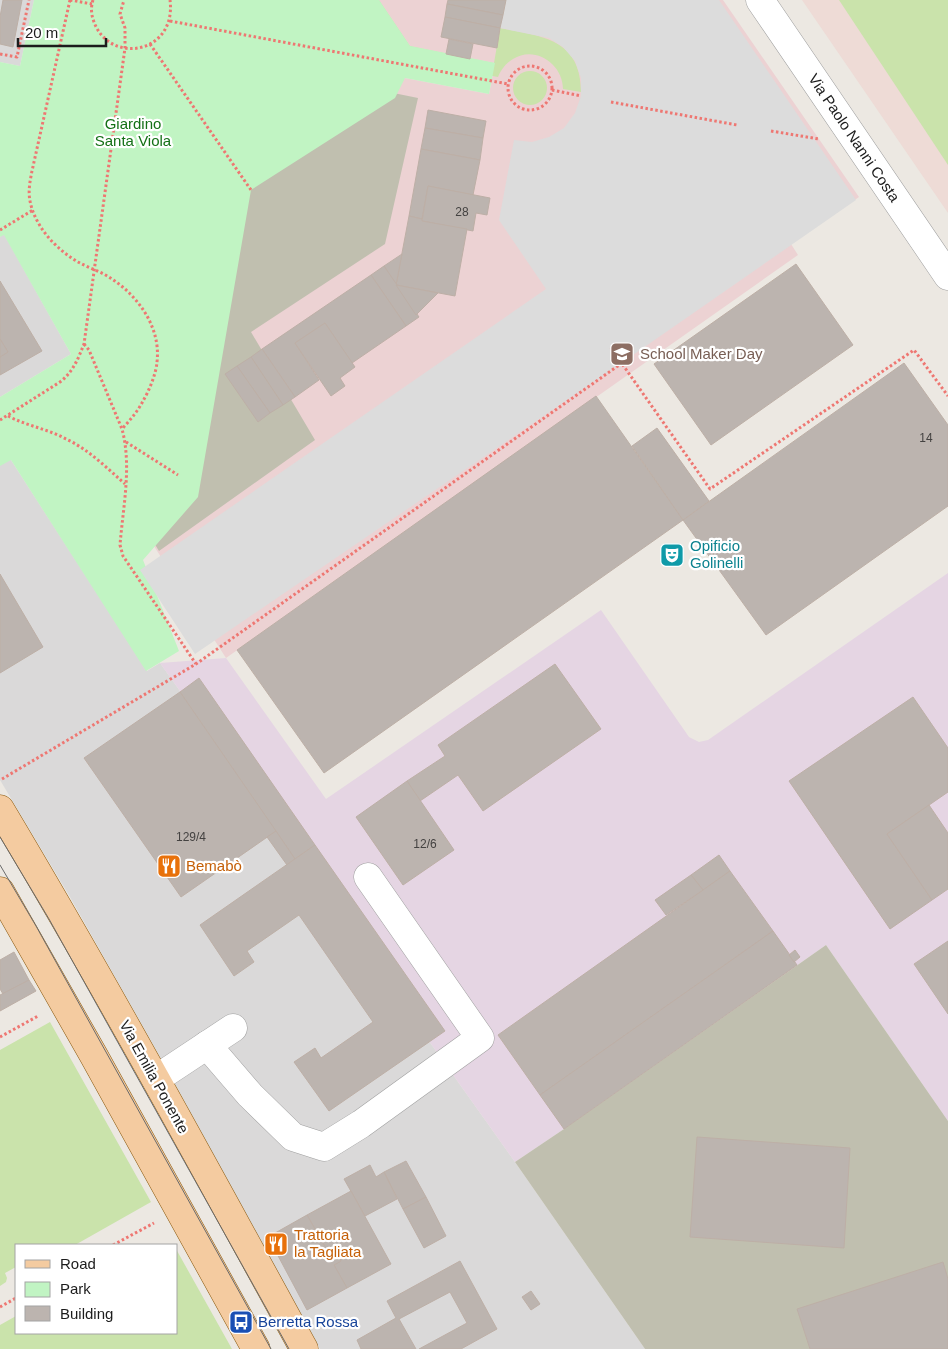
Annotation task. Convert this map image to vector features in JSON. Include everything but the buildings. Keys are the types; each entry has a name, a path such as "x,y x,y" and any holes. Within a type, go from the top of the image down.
{"main road":[{"name":"Via Emilia Ponente","path":"0,809 57,904 156,1079 304,1349"},
{"path":"0,891 256,1349"}],"street":[{"name":"Via Paolo Nanni Costa","path":"760,0 948,276"},
{"path":"207,1045 250,1095 293,1137 324,1147 361,1124 480,1038 368,876"},
{"path":"156,1079 233,1028"}],"path":[{"path":"0,54 17,57 29,0"},
{"path":"122,429 143,402 157,363 157,345 153,326 130,294 113,279 76,261 58,247 45,233 33,210 29,189 70,0 92,2 92,15 96,27 103,37 113,44 125,48 138,48 150,44 166,30 170,22 170,0"},
{"path":"0,420 67,376 84,344 125,48 126,28 120,14 124,0"},
{"path":"170,22 508,84"},
{"path":"150,44 251,190"},
{"path":"536,66 548,75 552,82 552,90 551,96 542,107 535,110 527,110 520,108 510,98 508,84 511,76 522,67 536,66"},
{"path":"552,90 581,96"},
{"path":"611,102 736,125"},
{"path":"771,131 818,139"},
{"path":"0,230 33,210"},
{"path":"84,344 89,350 126,442 120,545 123,556 196,664"},
{"path":"611,348 710,489 914,350 948,396"},
{"path":"0,780 196,664 622,363"},
{"path":"8,416 76,444 87,451 125,484"},
{"path":"126,442 178,475"},
{"path":"0,1037 43,1013"},
{"path":"114,1244 160,1219"},
{"path":"0,1307 15,1299"}],"shaded area":[{"path":"0,0 34,0 20,66 0,62"},
{"path":"379,0 723,0 859,197 791,244 798,255 226,658 141,526 251,190 405,78 489,94 495,63 410,46"},
{"path":"506,0 719,0 856,200 633,355 195,654 140,570 546,289 499,220 514,140 532,142 549,137 564,128 575,113 581,96 581,78 575,61 563,47 549,38 500,28"},
{"path":"802,0 948,0 948,213"},
{"path":"266,67 418,98 385,244 251,332 315,440 159,551 145,528"},
{"path":"4,234 71,354 0,397 0,237"},
{"path":"0,443 147,671 160,663 515,1162 645,1349 320,1349 168,1071 70,897 0,780"},
{"path":"948,573 948,1121 826,945 515,1162 160,663 226,658 326,799 601,610 689,737 699,742 708,740"},
{"path":"826,945 948,1121 948,1349 645,1349 515,1162"}],"green space":[{"name":"Giardino Santa Viola","path":"34,0 379,0 410,46 495,63 489,94 405,78 395,98 251,190 198,497 143,560 179,651 146,671 11,460 0,466 0,397 71,354 4,235 0,237 0,62 20,66"},
{"path":"379,0 410,46 494,63 500,28 530,34 556,43 574,61 579,74 581,92 563,89 562,80 553,65 546,59 530,54 521,55 513,59 504,67 498,77 177,18"},
{"path":"839,0 948,0 948,165"},
{"path":"530,71 542,76 547,88 542,100 530,105 518,100 513,88 518,76"},
{"path":"50,1022 151,1202 77,1244 15,1244 15,1268 5,1273 6,1282 0,1286 0,1050"},
{"path":"178,1253 232,1349 0,1349 0,1325 15,1317 15,1334 178,1334"}],"tram line":[{"path":"0,837 49,919 289,1349"},
{"path":"0,865 36,926 271,1349"}],"place":[{"name":"School Maker Day","path":"622,354"},
{"name":"Opificio Golinelli","path":"672,555"},
{"name":"Bemabò","path":"169,866"},
{"name":"Trattoria la Tagliata","path":"276,1244"},
{"name":"Berretta Rossa","path":"241,1322"}]}
